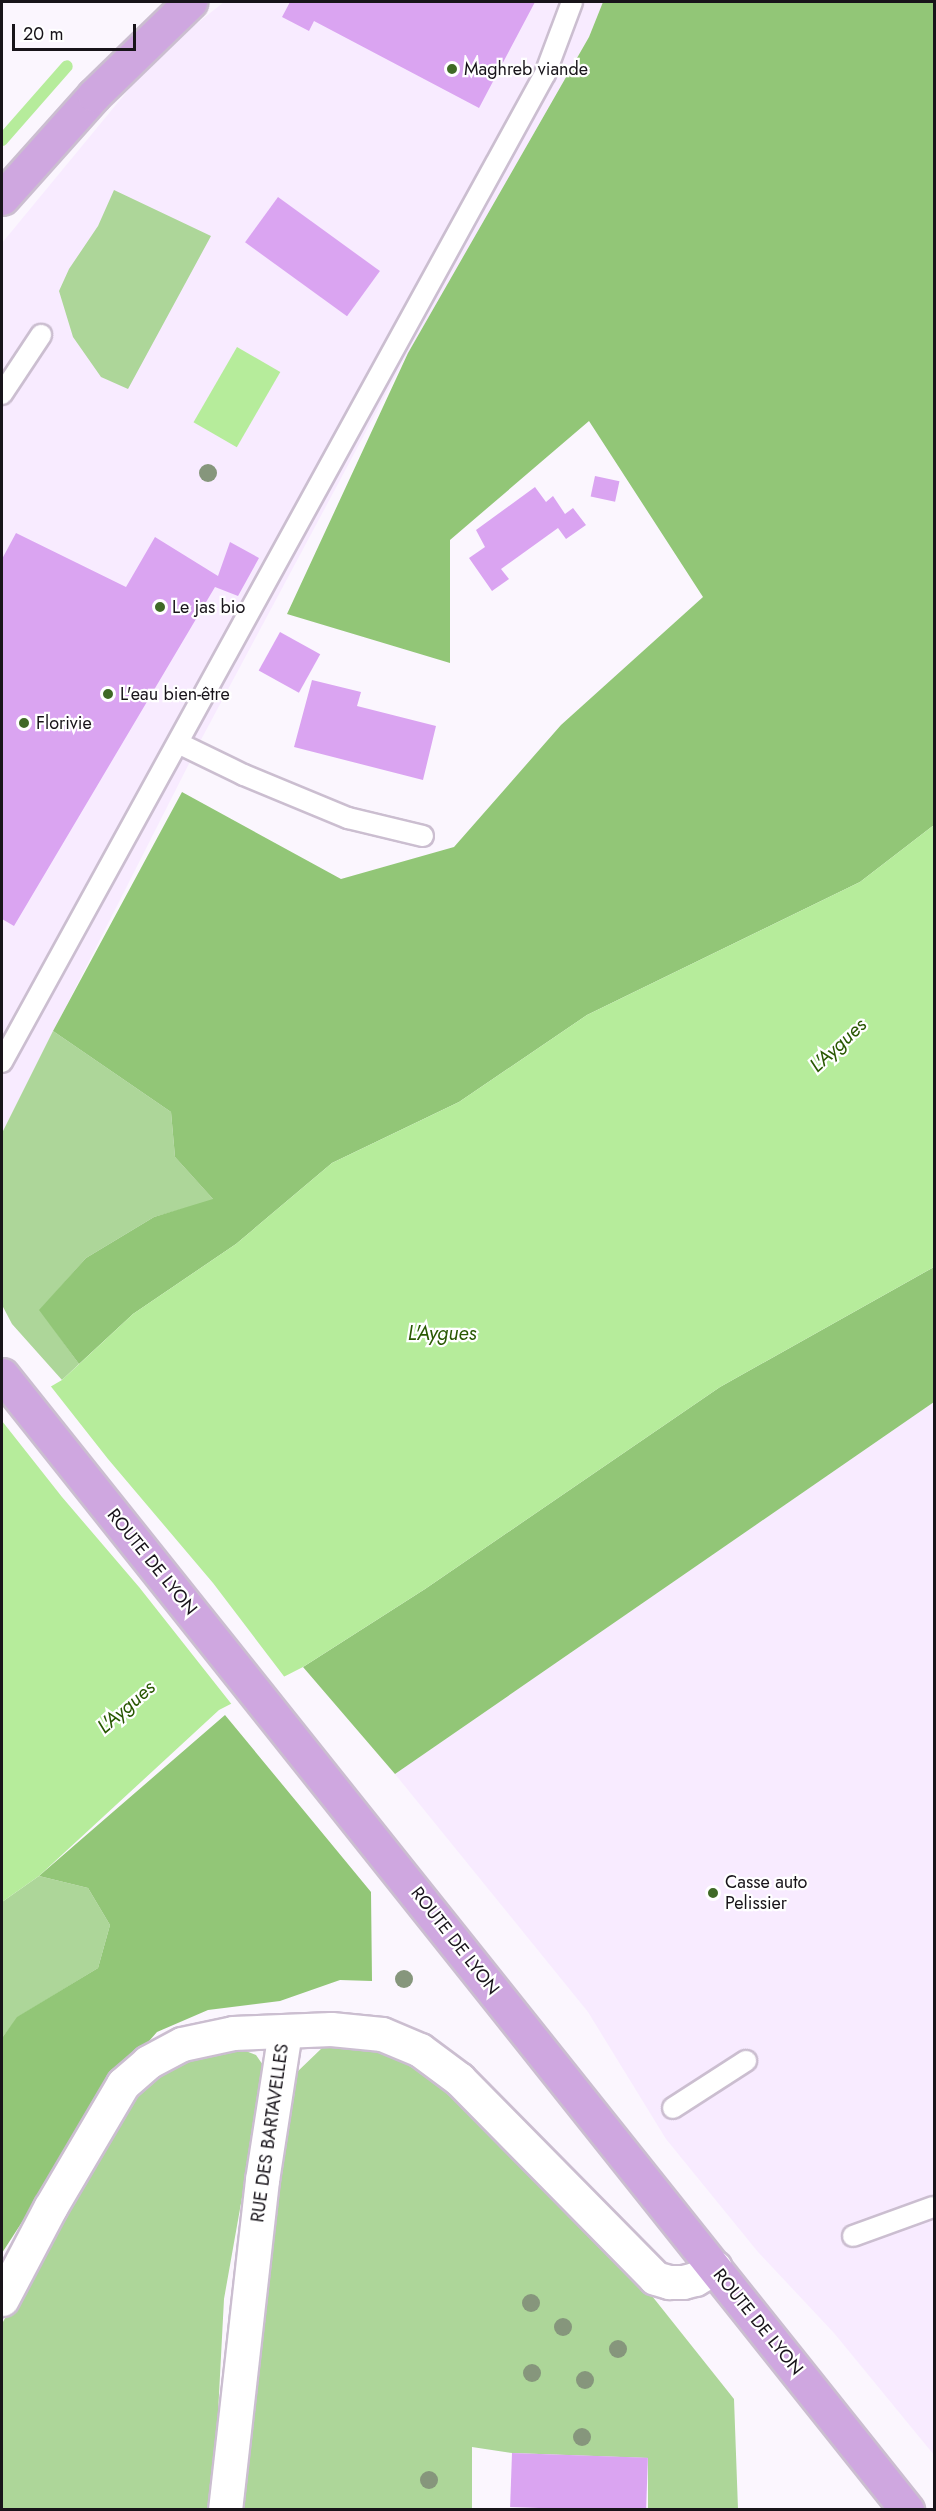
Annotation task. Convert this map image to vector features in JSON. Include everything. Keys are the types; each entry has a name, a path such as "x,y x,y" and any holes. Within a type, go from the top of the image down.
{"main road":[{"path":"2,198 94,95 190,2"},
{"name":"ROUTE DE LYON","path":"2,1375 317,1767 907,2510"}],"street":[{"name":"RUE DES BARTAVELLES","path":"225,2510 262,2180 285,2032 332,2029 382,2034 420,2050 459,2079 655,2277 669,2282 683,2282 695,2279 715,2267"},
{"path":"2,2298 55,2198 123,2084 148,2062 182,2044 233,2032 285,2032"}],"lane":[{"path":"2,1062 545,74 572,2"},
{"path":"2,394 41,335"},
{"path":"178,743 244,775 348,818 423,836"},
{"path":"673,2108 746,2061"},
{"path":"853,2236 933,2207"}],"shaded area":[{"path":"224,2 603,2 589,37 408,353 203,736 2,1133 2,243 157,55"},
{"path":"603,2 934,2 934,825 860,882 587,1015 459,1102 332,1163 236,1244 133,1314 79,1364 39,1310 86,1258 154,1217 213,1199 175,1157 171,1112 53,1031 182,792 341,879 454,847 561,725 703,597 589,421 450,540 450,663 287,614 408,353 589,37"},
{"path":"114,190 211,236 128,389 101,377 73,337 59,291 69,269 98,226"},
{"path":"53,1031 171,1112 175,1157 214,1200 154,1217 86,1258 40,1310 79,1364 62,1380 12,1324 2,1305 2,1133"},
{"path":"934,1267 934,1402 395,1774 303,1667 425,1589 720,1387"},
{"name":"Casse auto Pelissier","path":"934,1402 934,2455 834,2333 758,2252 666,2139 588,2012 395,1774"},
{"path":"225,1715 371,1892 372,1981 340,1980 280,2001 208,2010 157,2032 112,2083 2,2253 2,2038 17,2017 98,1968 110,1925 88,1888 39,1876"},
{"path":"39,1876 88,1888 110,1925 98,1968 18,2017 2,2038 2,1902"},
{"path":"344,2037 427,2065 617,2252 734,2399 738,2509 648,2509 648,2458 512,2453 472,2447 472,2509 240,2510 253,2373 296,2073 322,2048"},
{"path":"238,2048 256,2055 265,2068 224,2299 213,2509 2,2509 2,2324 63,2204 128,2102 162,2070 201,2052"}],"water":[{"path":"237,347 280,372 237,447 194,422"},
{"name":"L'Aygues","path":"934,825 934,1267 720,1387 425,1589 303,1667 219,1710 39,1876 2,1902 2,1415 62,1380 133,1314 236,1244 332,1163 459,1102 587,1015 860,882"}],"pier":[{"path":"49,1384 108,1459 213,1583 286,1679 233,1706 139,1587 62,1497 2,1421 2,1411"}],"building":[{"name":"Maghreb viande","path":"290,2 535,2 479,108 314,21 309,31 282,17"},
{"path":"278,197 380,271 347,316 245,242"},
{"path":"595,476 619,481 615,502 591,497"},
{"path":"535,487 546,502 553,496 565,514 573,508 586,525 566,539 558,528 501,569 509,579 492,591 469,558 485,547 476,530"},
{"name":"L'eau bien-être","path":"16,533 126,587 155,537 218,576 230,542 259,558 238,596 215,587 14,926 2,919 2,559"},
{"path":"280,632 320,654 299,693 259,670"},
{"path":"312,680 361,692 357,706 436,726 423,780 294,747"},
{"path":"512,2453 648,2458 646,2510 510,2507"}],"waterway":[{"path":"2,140 67,66"}],"place":[{"name":"Maghreb viande","path":"452,69"},
{"name":"Le jas bio","path":"160,607"},
{"name":"L'eau bien-être","path":"108,694"},
{"name":"Florivie","path":"24,723"},
{"name":"Casse auto Pelissier","path":"713,1893"}]}
